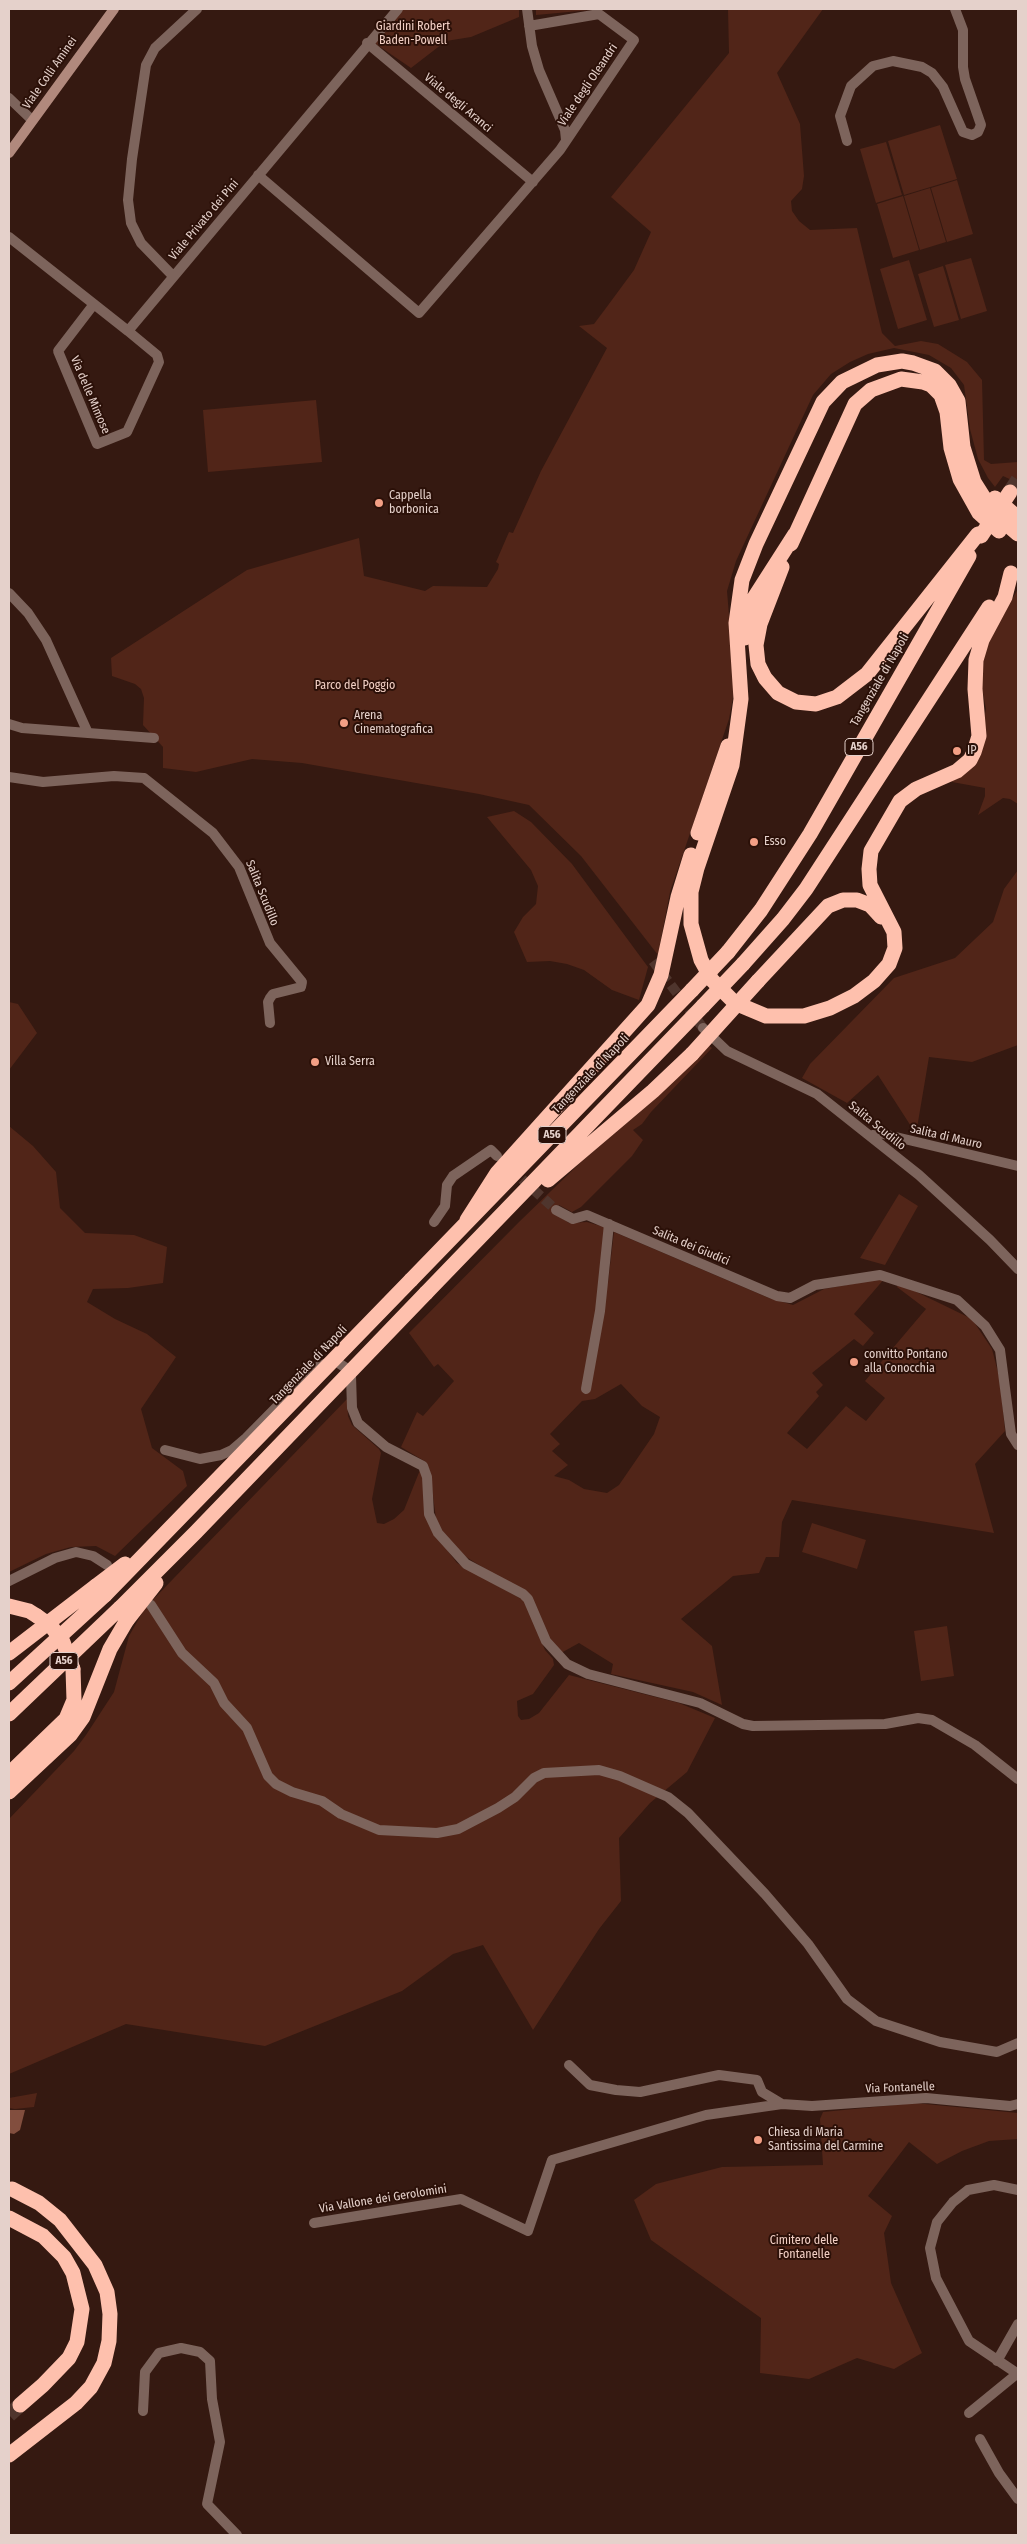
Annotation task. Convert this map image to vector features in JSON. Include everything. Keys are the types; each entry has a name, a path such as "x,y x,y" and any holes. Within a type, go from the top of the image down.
{"highway":[{"path":"1015,567 1005,597 982,640 976,660 975,689 979,736 970,760 957,771 916,789 900,801 872,850 869,868 870,885 894,932 895,948 889,964 874,981 854,996 830,1008 804,1016 785,1018 766,1016 735,1003 712,980 701,960 693,936 690,901 693,883 732,765 741,699 736,623 742,580 756,544 823,402 842,382 866,368 891,362 912,362 935,371 949,385 958,402 966,460 974,482 986,501 1004,522 1018,534"},
{"path":"1010,492 997,511 979,535 857,684 837,697 816,704 807,704 786,698 771,686 761,670 756,655 760,624 795,534 856,404 862,396 881,385 892,381 912,379 931,386 944,402 953,458 960,479 972,504 986,520 1018,542"},
{"path":"961,425 981,478 1000,504 1018,518"},
{"path":"495,1224 645,1098 692,1054 758,981 821,910 835,902 850,899 870,905 884,922 888,946 879,966 865,980 848,992 808,1009 781,1011 756,1006 731,989 716,973 700,936 697,910 699,885 739,768 744,740 749,688 745,639 747,617 754,598 795,534"},
{"name":"Tangenziale di Napoli","path":"100,1590 175,1524 728,952 761,910 810,834 979,535"},
{"name":"A56","path":"9,1714 123,1614 196,1532 495,1224 743,964 783,919 822,866 1015,567"},
{"path":"896,662 936,613"},
{"path":"467,1220 497,1173 631,1025 654,995 661,975 682,882 728,746 741,699"},
{"path":"9,1653 100,1590"},
{"name":"A56","path":"9,1683 100,1590"},
{"path":"9,1606 28,1611 37,1616 51,1626 64,1642 73,1669 74,1700 66,1718 9,1774"},
{"path":"9,1612 37,1616"},
{"path":"9,1792 70,1735 83,1717 123,1614"},
{"path":"9,1761 60,1714 71,1691 73,1669"},
{"path":"9,2455 76,2404 91,2387 104,2363 110,2332 107,2292 95,2265 78,2240 60,2220 39,2203 12,2189"},
{"path":"9,2218 43,2236 64,2257 73,2273 82,2309 77,2342 69,2358 44,2385 20,2405"}],"main road":[{"name":"Viale Colli Aminei","path":"9,153 114,9"}],"street":[{"path":"173,276 142,243 132,223 128,200 146,65 155,48 196,9"},
{"name":"Viale Privato dei Pini","path":"128,331 398,9"},
{"name":"Viale degli Oleandri","path":"527,9 539,70 565,130 566,140"},
{"path":"847,141 840,116 851,86 873,66 893,60 922,67 932,73 943,87 963,132 972,135 978,132 981,125 964,73 963,30 954,9"},
{"name":"Viale degli Oleandri","path":"258,175 419,313 533,182 566,140 634,40 599,14 529,26"},
{"name":"Viale degli Aranci","path":"367,44 533,182"},
{"path":"9,98 32,120"},
{"path":"9,237 128,331"},
{"name":"Via delle Mimose","path":"94,304 58,351 97,444 127,432 159,362 157,355 128,331"},
{"path":"9,593 28,613 46,640 88,733"},
{"path":"69,731 79,714"},
{"path":"9,724 22,728 154,738"},
{"name":"Salita Scudillo","path":"9,777 43,782 114,776 144,778 213,833 234,858 270,943 300,979 301,987 273,994 270,998 268,1002 270,1023"},
{"name":"Salita Scudillo","path":"703,1028 728,1051 817,1094 934,1188 1018,1269"},
{"name":"Salita di Mauro","path":"870,1136 879,1132 1018,1166"},
{"path":"434,1222 445,1206 447,1185 452,1176 491,1150 497,1156"},
{"name":"Salita dei Giudici","path":"556,1210 573,1219 587,1216 609,1224 777,1296 790,1298 798,1296 815,1284 880,1275 957,1300 985,1326 1000,1350 1011,1434 1018,1445"},
{"path":"586,1389 600,1311 609,1224"},
{"path":"165,1450 200,1459 227,1452 246,1438 315,1368 330,1362 337,1362 346,1368 351,1376 352,1408 358,1423 386,1447 422,1466 427,1477 429,1514 438,1533 466,1564 523,1594 528,1599 546,1641 567,1664 588,1674 700,1703 743,1724 753,1726 885,1724 918,1718 932,1720 975,1745 1018,1778"},
{"path":"9,1581 55,1558 76,1552 93,1556 107,1565"},
{"path":"151,1604 182,1653 214,1683 224,1703 247,1728 268,1776 276,1784 292,1792 322,1802 341,1814 379,1830 437,1833 458,1828 498,1808 515,1796 534,1778 544,1773 599,1770 620,1776 668,1797 688,1813 765,1894 808,1944 847,1999 876,2021 940,2042 998,2052 1018,2043"},
{"path":"569,2065 590,2085 640,2092 719,2074 757,2080 762,2092 782,2104"},
{"name":"Via Fontanelle","path":"634,2136 706,2115 782,2104 812,2106 926,2098 1010,2106 1018,2104"},
{"name":"Via Vallone dei Gerolomini","path":"314,2223 461,2200 528,2231 552,2160 634,2136"},
{"path":"969,2413 1018,2374 969,2341 936,2278 930,2248 937,2222 953,2202 968,2190 994,2185 1018,2190"},
{"path":"997,2361 1018,2324"},
{"path":"143,2411 145,2372 159,2353 182,2348 200,2352 210,2361 212,2399 220,2442 207,2504 237,2535"},
{"path":"980,2440 999,2473 1018,2498"}],"green space":[{"name":"Giardini Robert Baden-Powell","path":"402,9 519,9 519,17 471,37 446,41 411,68 373,42"},
{"path":"536,9 601,9 536,15"},
{"name":"Parco del Poggio","path":"728,9 823,9 777,73 800,124 804,176 802,189 791,201 792,211 799,221 810,230 857,228 882,333 895,346 921,341 938,344 967,362 982,380 984,460 991,464 1018,462 1018,483 1003,476 995,487 988,478 978,459 970,429 964,385 951,368 929,355 894,348 868,354 850,362 831,374 813,395 736,561 727,591 735,687 729,719 670,892 658,955 581,856 529,805 479,794 302,763 252,759 196,772 163,768 163,747 143,725 144,698 141,689 135,684 112,676 111,658 247,570 359,538 364,576 425,591 433,586 487,587 498,569 499,564 496,562 509,532 513,533 541,471 607,348 579,326 594,324 634,270 651,232 611,197 729,53"},
{"path":"940,125 957,179 904,195 888,141"},
{"path":"886,142 902,195 876,203 860,149"},
{"path":"957,180 973,234 947,242 931,188"},
{"path":"930,188 946,242 920,250 904,196"},
{"path":"903,196 919,250 893,258 877,204"},
{"path":"971,258 987,311 961,319 945,265"},
{"path":"909,260 927,320 898,329 880,269"},
{"path":"943,266 959,320 934,327 918,274"},
{"path":"316,400 322,462 208,472 203,410"},
{"path":"1018,589 1018,804 1010,799 1003,798 978,815 985,796 985,788 952,782 983,723 986,709 979,673 984,646"},
{"path":"514,811 531,822 572,864 648,967 639,1000 612,990 584,970 567,964 550,961 527,962 514,932 523,917 536,904 538,886 531,870 487,817"},
{"path":"1018,870 1018,1045 972,1062 929,1057 916,1134 878,1075 847,1103 802,1078 810,1064 894,978 955,958 993,922 1004,889"},
{"path":"9,1002 18,1004 37,1033 9,1070"},
{"path":"708,1045 712,1048 651,1112 642,1124 633,1130 643,1140 632,1156 581,1207 572,1212 559,1205 552,1212 569,1223 587,1222 604,1227 608,1283 614,1232 769,1298 793,1305 824,1289 885,1278 854,1314 874,1333 863,1346 854,1339 812,1373 823,1385 816,1392 819,1396 787,1433 807,1449 846,1406 866,1421 885,1398 865,1381 926,1309 897,1287 898,1283 972,1319 992,1349 1000,1380 1005,1431 975,1464 994,1533 792,1500 782,1522 779,1557 766,1557 759,1573 733,1576 681,1619 712,1646 722,1705 693,1692 611,1674 613,1664 579,1643 561,1653 550,1639 530,1597 463,1555 444,1534 436,1519 430,1472 426,1462 401,1447 417,1412 423,1416 454,1381 438,1364 434,1367 409,1333 582,1161 654,1100","holes":["621,1384 642,1406 660,1417 654,1434 619,1485 607,1493 584,1489 569,1480 554,1476 568,1465 552,1451 560,1444 550,1434 582,1401 595,1399"]},
{"path":"9,1126 33,1146 56,1172 60,1208 85,1233 134,1235 167,1247 163,1283 128,1288 93,1289 87,1302 115,1319 147,1334 176,1357 141,1409 152,1448 183,1471 187,1486 115,1556 96,1546 71,1547 46,1554 9,1572"},
{"path":"899,1194 918,1206 885,1265 860,1258"},
{"path":"347,1399 348,1416 352,1425 381,1453 372,1499 377,1523 384,1524 394,1519 404,1510 420,1470 423,1472 433,1531 457,1563 525,1601 545,1650 553,1659 554,1665 533,1694 517,1701 518,1716 521,1720 529,1719 539,1713 569,1675 679,1703 715,1718 687,1772 650,1803 619,1838 621,1901 599,1929 533,2030 483,1945 453,1954 402,1991 265,2046 126,2024 9,2074 9,1819 74,1751 114,1692 129,1636 145,1608"},
{"path":"812,1523 866,1540 857,1569 802,1552"},
{"path":"947,1626 954,1676 921,1681 914,1631"},
{"path":"37,2093 34,2107 9,2108 9,2098"},
{"name":"Cimitero delle Fontanelle","path":"915,2103 1018,2113 1018,2139 989,2141 962,2151 937,2164 909,2142 868,2196 892,2216 884,2233 891,2283 922,2353 894,2369 857,2358 809,2379 760,2373 761,2318 651,2240 634,2200 656,2184 722,2167 823,2165 820,2119 823,2112"}],"shaded area":[{"path":"9,2110 25,2110 20,2130 14,2134 9,2133"}],"tunnel":[{"path":"1010,492 1018,480"},
{"path":"653,961 703,1028"},
{"path":"511,1169 556,1210"},
{"path":"9,2415 20,2405"}],"place":[{"name":"Cappella borbonica","path":"379,503"},
{"name":"Arena Cinematografica","path":"344,723"},
{"name":"IP","path":"957,751"},
{"name":"Esso","path":"754,842"},
{"name":"Villa Serra","path":"315,1062"},
{"name":"convitto Pontano alla Conocchia","path":"854,1362"},
{"name":"Chiesa di Maria Santissima del Carmine","path":"758,2140"}]}
